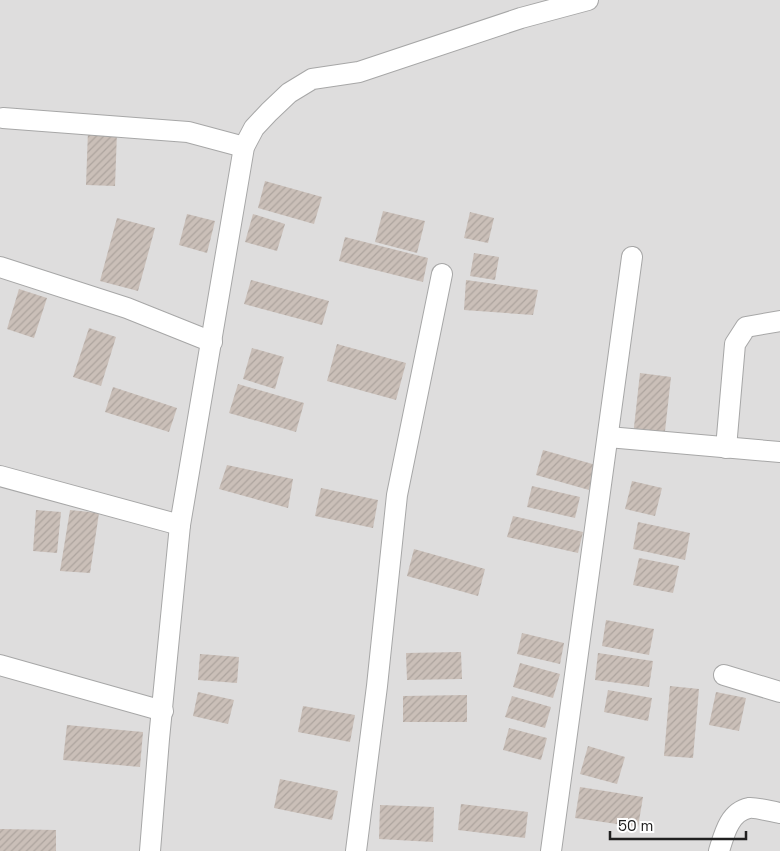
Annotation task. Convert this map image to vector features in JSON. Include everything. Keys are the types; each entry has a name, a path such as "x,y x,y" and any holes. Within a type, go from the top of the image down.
{"street":[{"path":"150,851 180,525 244,147 254,128 269,112 289,93 312,79 359,72 521,18 588,0"},
{"path":"3,118 188,132 244,147"},
{"path":"551,851 632,257"},
{"path":"0,267 126,308 212,342"},
{"path":"356,851 378,676 397,495 442,274"},
{"path":"726,448 735,344 746,327 780,321"},
{"path":"608,437 780,452"},
{"path":"0,476 180,525"},
{"path":"0,665 163,711"},
{"path":"724,675 780,692"},
{"path":"719,851 726,828 734,817 749,808 780,813"}],"shaded area":[{"path":"0,0 780,0 780,851 0,851"}],"building":[{"path":"88,131 117,132 115,186 86,185"},
{"path":"265,181 322,197 314,224 258,208"},
{"path":"383,211 425,221 417,253 375,242"},
{"path":"470,212 494,218 488,243 464,238"},
{"path":"187,214 215,221 207,253 179,245"},
{"path":"253,214 285,224 277,251 245,242"},
{"path":"117,218 155,228 138,291 100,281"},
{"path":"345,237 428,258 423,282 339,261"},
{"path":"474,253 499,257 495,280 470,276"},
{"path":"251,280 329,301 322,325 244,304"},
{"path":"466,280 538,290 533,315 464,310"},
{"path":"19,289 47,298 34,338 7,329"},
{"path":"89,328 116,337 101,386 73,377"},
{"path":"337,344 406,363 396,400 327,381"},
{"path":"252,348 284,357 275,389 243,379"},
{"path":"640,373 671,377 664,440 633,436"},
{"path":"238,384 304,403 296,432 229,413"},
{"path":"113,387 177,408 169,432 105,412"},
{"path":"543,450 596,465 589,490 536,475"},
{"path":"227,465 293,479 288,508 219,489"},
{"path":"632,481 662,488 655,516 625,509"},
{"path":"532,486 580,497 575,518 527,507"},
{"path":"321,488 378,500 373,528 315,516"},
{"path":"36,510 61,512 57,553 33,551"},
{"path":"70,510 99,513 90,573 60,571"},
{"path":"513,516 583,532 578,553 507,537"},
{"path":"638,522 690,533 685,560 633,549"},
{"path":"414,549 485,569 478,596 407,576"},
{"path":"639,558 679,566 673,593 633,585"},
{"path":"606,620 654,629 649,655 602,646"},
{"path":"522,633 564,643 560,664 517,654"},
{"path":"461,652 462,679 407,680 406,653"},
{"path":"598,653 653,661 649,687 595,680"},
{"path":"200,654 239,657 237,683 198,680"},
{"path":"520,663 560,674 553,698 513,687"},
{"path":"670,686 699,689 693,758 664,756"},
{"path":"608,690 652,698 648,721 604,712"},
{"path":"198,692 234,700 228,724 193,716"},
{"path":"716,692 746,698 739,731 709,725"},
{"path":"467,695 467,722 403,722 403,696"},
{"path":"512,696 551,707 545,728 505,717"},
{"path":"303,706 355,715 350,742 298,732"},
{"path":"67,725 143,732 140,767 63,760"},
{"path":"509,728 547,738 541,760 503,750"},
{"path":"588,746 625,757 617,784 580,774"},
{"path":"280,779 338,791 332,820 274,808"},
{"path":"580,787 643,797 638,827 575,818"},
{"path":"461,804 528,812 525,838 458,830"},
{"path":"380,805 434,807 433,842 379,839"},
{"path":"0,829 56,830 56,851 0,851"}]}
